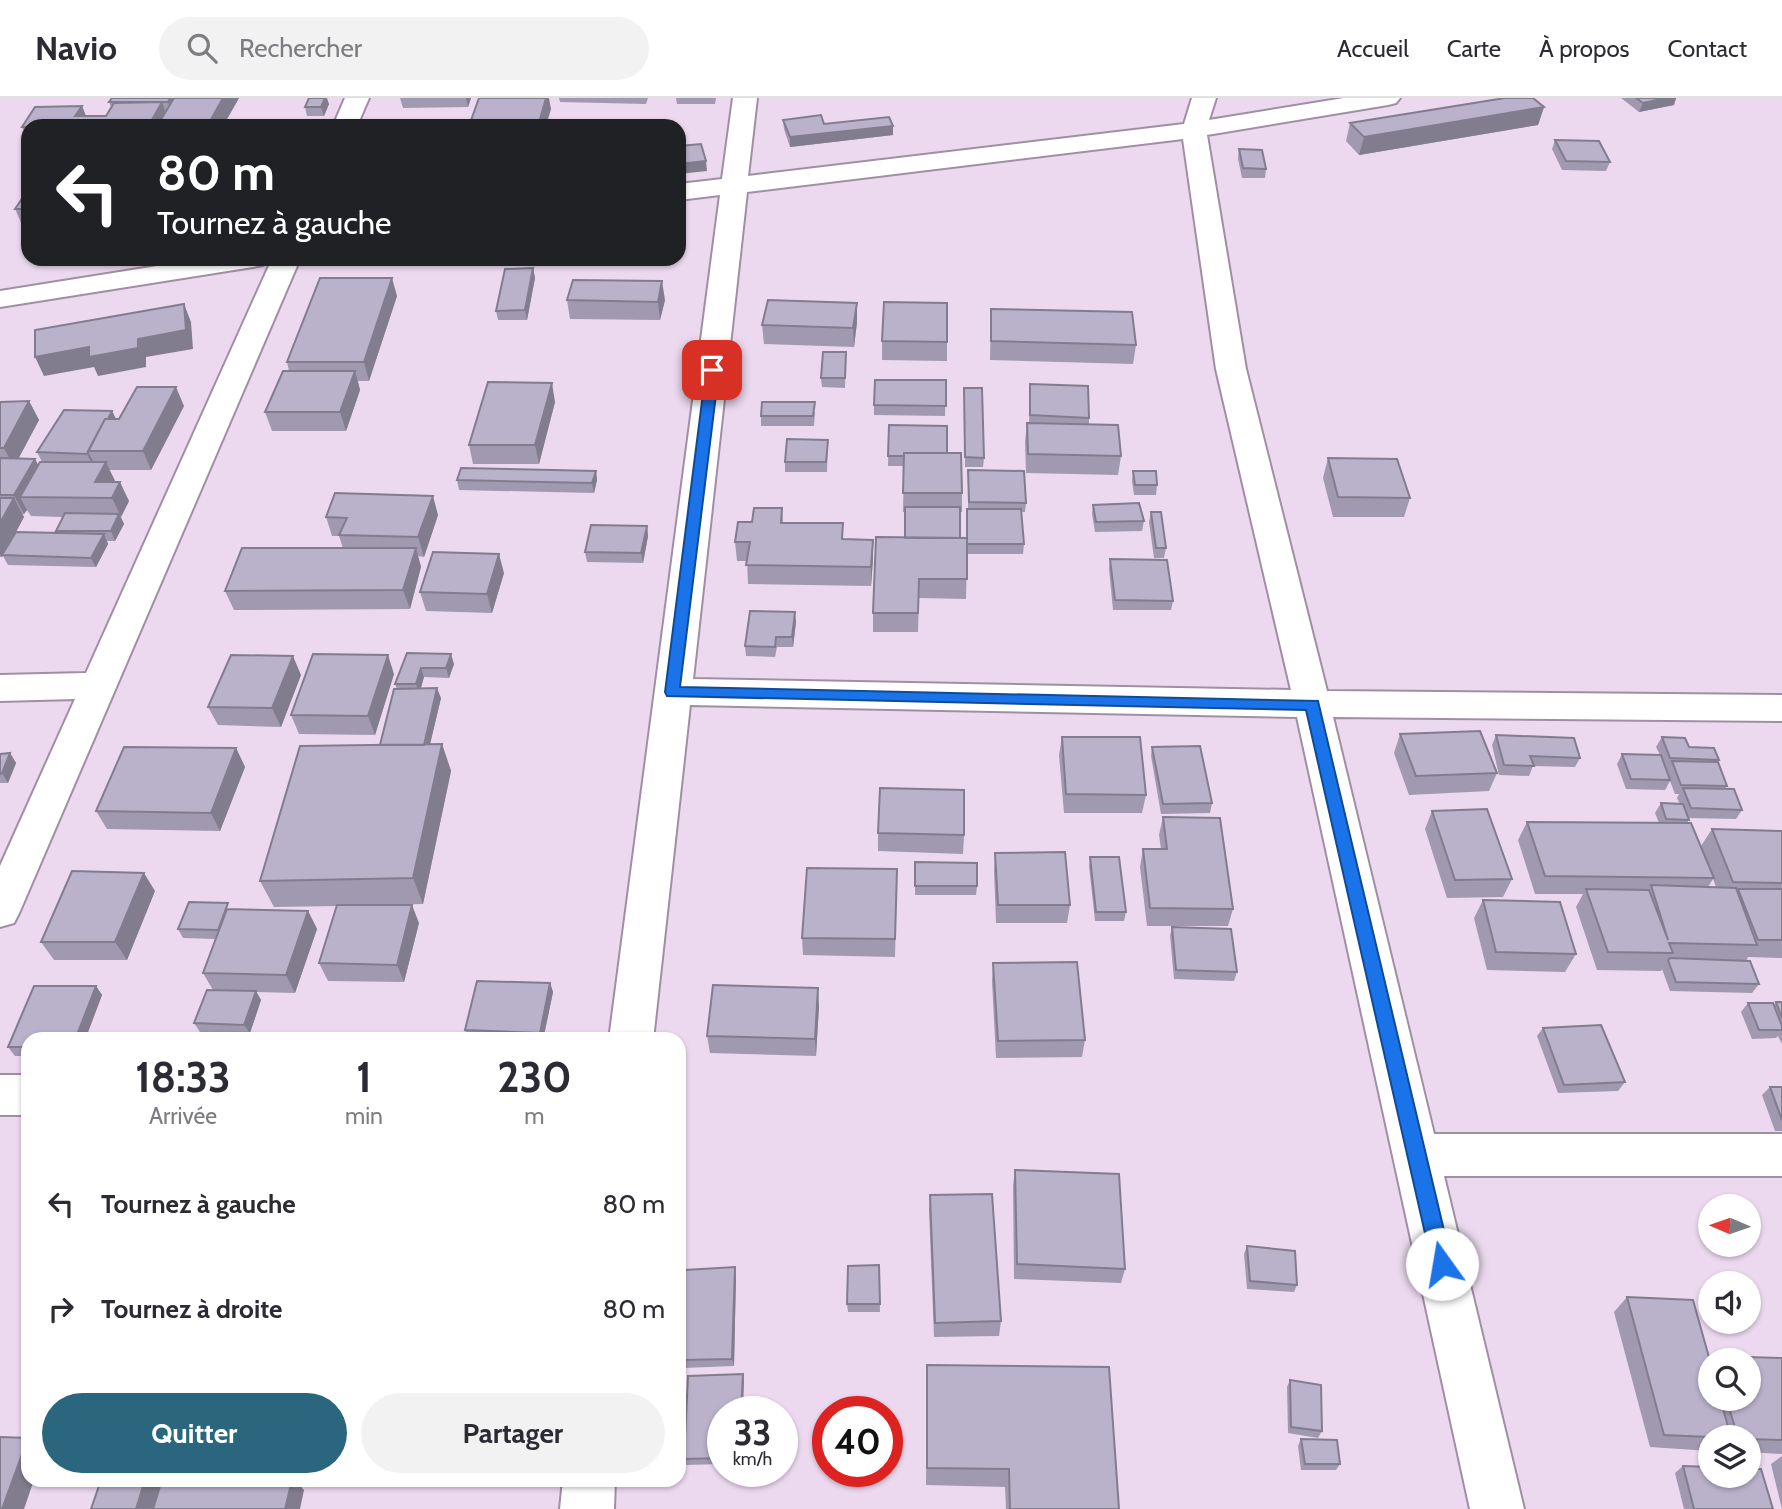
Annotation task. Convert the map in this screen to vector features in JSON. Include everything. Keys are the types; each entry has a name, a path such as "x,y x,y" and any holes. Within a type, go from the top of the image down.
{"street":[{"path":"348,119 357,98"},
{"path":"632,1032 745,98"},
{"path":"686,191 1199,114 1388,98"},
{"path":"1199,114 1231,369 1312,704 1497,1509"},
{"path":"0,299 209,266"},
{"path":"0,911 283,266"},
{"path":"0,688 98,686"},
{"path":"672,692 1312,704 1782,708"},
{"path":"0,1095 21,1095"},
{"path":"1417,1155 1782,1155"},
{"path":"587,1509 589,1487"}],"building":[{"path":"112,98 170,98 168,102 109,102"},
{"path":"174,98 223,98 211,119 161,119"},
{"path":"309,98 325,98 321,107 305,107"},
{"path":"479,98 546,98 540,119 472,119"},
{"path":"1505,98 1533,98 1544,107 1364,137 1350,123"},
{"path":"1636,98 1666,98 1643,103"},
{"path":"162,102 152,119 27,119 35,107 82,106 75,116 106,116 114,103"},
{"path":"821,115 824,124 889,117 893,126 790,137 783,120"},
{"path":"1555,140 1599,141 1610,162 1566,161"},
{"path":"701,144 706,161 686,163 686,145"},
{"path":"1239,149 1262,150 1266,169 1243,168"},
{"path":"533,268 525,310 496,311 505,269"},
{"path":"320,278 392,278 364,362 287,362"},
{"path":"573,280 662,281 658,302 567,300"},
{"path":"768,300 857,303 853,328 762,325"},
{"path":"884,302 947,303 947,342 882,341"},
{"path":"184,304 186,330 138,339 138,348 89,357 89,347 35,357 35,330"},
{"path":"991,309 1132,312 1136,345 991,341"},
{"path":"823,352 846,352 845,378 821,378"},
{"path":"283,371 355,371 340,412 265,412"},
{"path":"875,380 946,380 946,406 874,405"},
{"path":"488,382 552,383 535,445 469,445"},
{"path":"1030,384 1088,386 1089,418 1030,415"},
{"path":"137,387 176,387 143,451 88,451 105,419 119,419"},
{"path":"964,388 982,388 984,458 965,457"},
{"path":"29,401 4,448 0,448 0,402"},
{"path":"762,402 815,402 813,416 761,416"},
{"path":"64,410 112,411 87,454 37,452"},
{"path":"1027,423 1118,425 1121,456 1028,454"},
{"path":"889,425 947,426 947,453 904,453 904,456 888,456"},
{"path":"787,439 828,440 826,462 785,462"},
{"path":"904,453 961,453 962,493 903,493"},
{"path":"0,458 35,459 14,495 0,495"},
{"path":"1328,458 1397,459 1410,498 1338,497"},
{"path":"40,462 106,462 95,482 120,482 112,498 20,497"},
{"path":"461,468 596,471 592,483 457,480"},
{"path":"968,470 1024,471 1026,503 969,502"},
{"path":"1133,471 1156,471 1157,485 1135,485"},
{"path":"335,493 433,496 418,537 339,535 347,518 326,517"},
{"path":"0,498 14,498 0,523"},
{"path":"1139,503 1144,521 1096,522 1093,505"},
{"path":"905,507 960,507 960,538 905,538"},
{"path":"754,508 782,508 781,523 843,523 842,539 873,540 871,567 746,565 750,542 735,542 738,522 752,522"},
{"path":"967,509 1021,509 1024,544 967,544"},
{"path":"1151,512 1161,512 1166,548 1156,548"},
{"path":"65,513 119,514 111,531 56,531"},
{"path":"591,525 647,526 641,553 585,552"},
{"path":"16,532 104,534 91,558 2,555"},
{"path":"876,537 967,538 967,579 919,579 918,613 873,613"},
{"path":"242,548 416,548 403,590 225,591"},
{"path":"433,552 499,554 487,594 420,592"},
{"path":"1110,559 1167,560 1173,601 1115,600"},
{"path":"750,611 795,612 792,637 776,637 775,647 745,646"},
{"path":"407,653 451,654 446,668 421,668 416,684 395,684"},
{"path":"313,654 388,655 368,716 291,715"},
{"path":"231,655 293,656 272,708 208,707"},
{"path":"437,688 424,745 380,745 394,689"},
{"path":"1480,731 1497,773 1416,776 1400,734"},
{"path":"1496,735 1574,738 1580,758 1530,756 1534,766 1504,765"},
{"path":"1062,737 1140,737 1146,795 1066,794"},
{"path":"1662,737 1685,738 1689,747 1714,748 1719,760 1670,758"},
{"path":"442,744 413,878 260,881 300,746"},
{"path":"1200,746 1212,803 1163,804 1152,747"},
{"path":"124,747 236,748 211,813 96,811"},
{"path":"10,753 2,773 0,774 0,754"},
{"path":"1622,754 1661,755 1670,780 1631,779"},
{"path":"1672,761 1718,762 1727,786 1681,785"},
{"path":"880,788 964,790 964,835 878,833"},
{"path":"1683,788 1734,789 1742,810 1691,808"},
{"path":"1661,803 1683,804 1689,820 1666,819"},
{"path":"1487,809 1512,879 1455,880 1432,811"},
{"path":"1163,817 1220,818 1233,909 1150,908 1143,849 1167,849"},
{"path":"1527,822 1691,823 1714,878 1545,876"},
{"path":"1712,829 1782,831 1782,883 1733,882"},
{"path":"1065,852 1070,905 998,905 995,853"},
{"path":"1090,857 1119,857 1126,912 1096,912"},
{"path":"915,862 977,863 977,886 915,886"},
{"path":"807,868 897,869 895,939 802,938"},
{"path":"72,871 144,873 115,942 41,942"},
{"path":"1651,885 1736,888 1757,945 1669,943 1673,953 1608,952 1586,889 1649,890 1668,940"},
{"path":"1738,889 1782,889 1782,940 1758,940"},
{"path":"1483,900 1560,902 1576,954 1496,952"},
{"path":"189,902 228,903 218,930 178,929"},
{"path":"337,905 412,905 397,965 319,963"},
{"path":"227,909 308,911 286,975 203,973"},
{"path":"1172,927 1231,929 1237,972 1176,970"},
{"path":"1668,960 1750,961 1759,984 1676,982"},
{"path":"1077,962 1085,1040 998,1041 993,963"},
{"path":"477,981 550,983 540,1032 465,1030"},
{"path":"713,985 818,988 815,1039 707,1036"},
{"path":"34,986 96,986 78,1032 21,1032 21,1047 8,1047"},
{"path":"207,990 256,991 244,1025 194,1023"},
{"path":"1776,1002 1782,1002 1782,1018"},
{"path":"1748,1003 1773,1003 1782,1030 1759,1030"},
{"path":"1601,1025 1625,1082 1564,1085 1543,1028"},
{"path":"1770,1087 1782,1087 1782,1120"},
{"path":"1015,1170 1119,1174 1125,1269 1017,1264"},
{"path":"992,1194 1001,1321 935,1323 930,1195"},
{"path":"1247,1246 1295,1251 1297,1285 1250,1281"},
{"path":"879,1265 880,1304 847,1304 848,1266"},
{"path":"735,1267 732,1359 686,1360 686,1270"},
{"path":"1627,1297 1693,1300 1698,1318 1698,1334 1702,1334 1706,1348 1698,1348 1698,1411 1724,1411 1728,1425 1698,1425 1698,1436 1664,1435"},
{"path":"1761,1357 1782,1358 1782,1440 1761,1439 1761,1425 1734,1425 1730,1411 1761,1411"},
{"path":"927,1365 1109,1367 1119,1509 1010,1509 1009,1469 927,1468"},
{"path":"743,1374 742,1396 707,1396 707,1458 686,1459 688,1376"},
{"path":"1290,1380 1321,1385 1322,1431 1291,1427"},
{"path":"0,1437 21,1438 21,1457 0,1509"},
{"path":"1301,1439 1337,1440 1340,1464 1305,1464"},
{"path":"1683,1466 1698,1467 1698,1488 1761,1488 1761,1469 1773,1509 1694,1509"},
{"path":"99,1487 143,1487 136,1509 91,1509"},
{"path":"160,1487 290,1487 285,1509 153,1509"}],"route":[{"path":"712,370 672,692 1312,704 1442,1264"}]}
